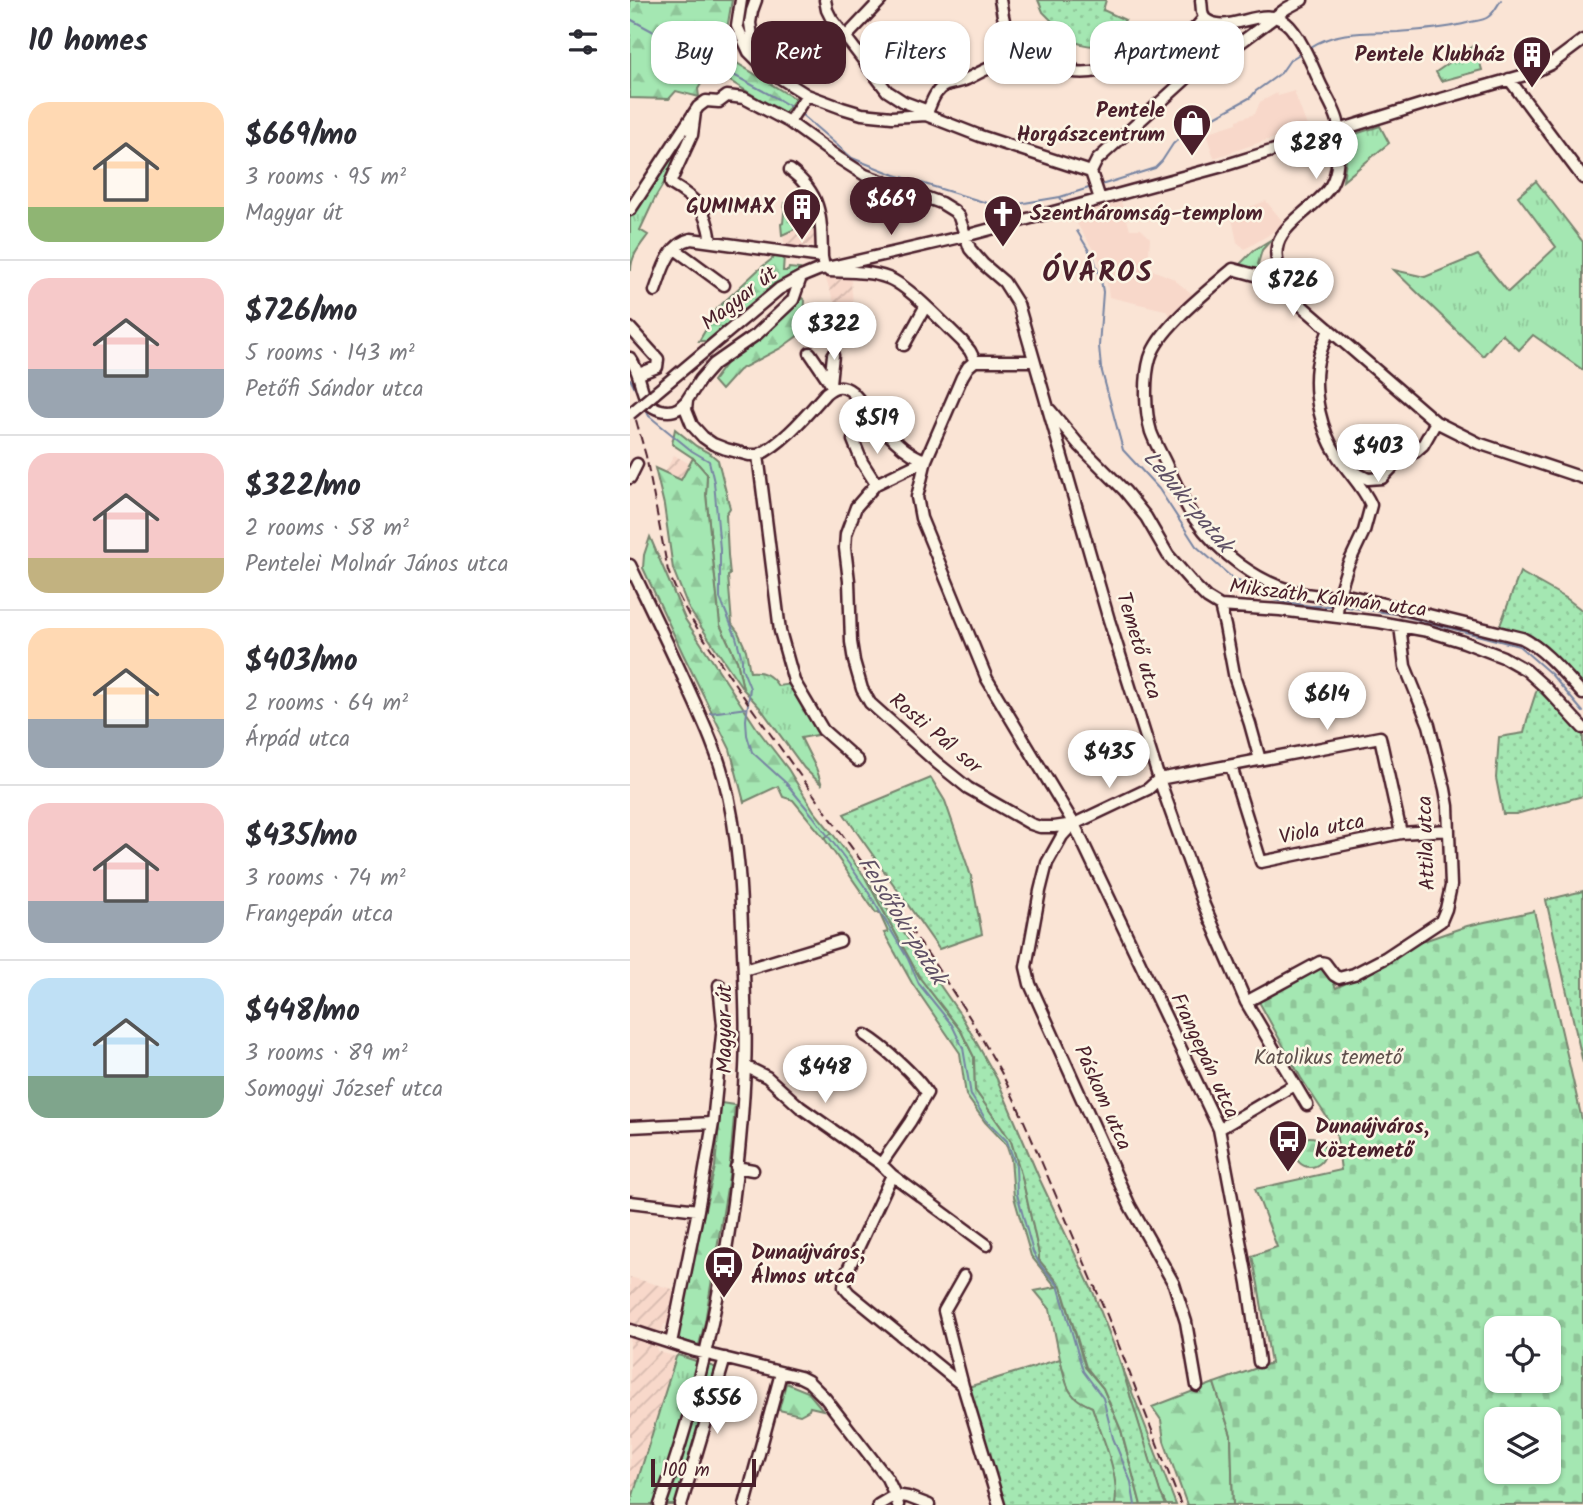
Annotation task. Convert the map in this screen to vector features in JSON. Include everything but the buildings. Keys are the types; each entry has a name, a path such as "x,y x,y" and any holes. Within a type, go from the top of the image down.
{"street":[{"path":"741,0 737,26 751,53"},
{"path":"751,37 751,11 756,0"},
{"path":"825,0 827,10 834,21"},
{"path":"846,37 881,0"},
{"path":"1000,0 1005,21"},
{"path":"1201,0 1204,18 1214,24 1274,17 1286,22 1305,51 1338,121 1338,166 1331,184 1283,233 1276,251 1278,265 1290,290 1303,307 1436,422 1478,443 1583,478"},
{"path":"1099,196 1092,176 1097,160 1188,77 1213,63 1274,17 1302,0"},
{"path":"1076,67 1100,70 1109,68 1146,49 1192,32 1204,18"},
{"path":"846,39 887,91 904,102 980,136 1092,176"},
{"name":"Magyar út","path":"630,414 779,289 821,265 965,236 1099,196 1223,166 1541,69 1581,46"},
{"path":"927,113 934,96 943,86 984,71"},
{"path":"1509,79 1583,178"},
{"path":"790,84 807,95 862,114 892,117 927,113"},
{"path":"791,119 807,95"},
{"name":"Temető utca","path":"695,111 706,101 722,101 727,96 739,96 791,119 847,165 865,176 954,211 959,217 970,249 1004,282 1014,296 1109,620 1159,779 1204,905 1246,1002 1307,1105"},
{"path":"630,210 695,111"},
{"path":"695,111 692,135 671,184 696,201 709,228 711,241"},
{"path":"790,170 804,181 815,201 821,223 821,265"},
{"path":"655,291 667,260 682,241 711,241 886,277 901,284 962,341 975,361 1034,361"},
{"path":"675,248 724,285"},
{"path":"1290,290 1282,290 1255,275 1233,269 1177,319 1160,339 1150,357 1147,413 1152,433 1195,519 1216,545 1231,558 1283,588 1302,593 1339,595 1522,638 1539,650 1583,694"},
{"path":"630,358 639,374 647,401 654,407 672,411 687,400 714,364 757,334 793,300 801,277"},
{"path":"904,345 925,307"},
{"path":"630,328 658,359 657,367 639,374"},
{"path":"1329,329 1317,366 1317,398 1337,456 1366,492 1371,505 1364,531 1348,565 1339,595 1337,616"},
{"path":"810,353 831,385"},
{"path":"687,400 685,410 692,425 703,437 726,449 758,455 791,431 826,393 831,385 833,355"},
{"name":"Frangepán utca","path":"975,361 962,377 926,460 916,497 921,518 988,679 1074,824 1219,1129 1248,1283 1259,1362"},
{"path":"831,385 847,388 893,439 915,457 926,460"},
{"name":"Mikszáth Kálmán utca","path":"1046,404 1080,446 1125,491 1146,517 1168,555 1207,598 1220,606 1337,616 1428,631 1464,642 1503,657 1526,670 1583,728"},
{"path":"1348,469 1368,478 1382,478 1402,457 1415,452 1423,445 1436,422"},
{"path":"853,440 862,462 876,484"},
{"path":"758,455 780,631 794,681 823,730 858,761"},
{"name":"Rosti Pál sor","path":"926,460 876,484 856,507 846,534 851,642 862,690 880,714 968,788 1031,824 1040,827 1074,824"},
{"path":"630,478 637,464"},
{"name":"Magyar út","path":"630,565 708,732 723,777 738,859 746,1003 745,1069 726,1249 689,1418 660,1505"},
{"path":"1220,606 1226,626 1234,679 1260,760"},
{"name":"Attila utca","path":"1246,1002 1320,962 1325,963 1339,978 1354,974 1385,958 1441,920 1446,909 1451,886 1448,806 1429,725 1405,666 1400,626"},
{"path":"1074,824 1148,789 1159,779 1380,737 1401,833"},
{"name":"Viola utca","path":"1231,766 1261,862 1401,833 1449,830"},
{"name":"Páskom utca","path":"1074,824 1062,836 1047,863 1026,967 1030,984 1130,1206 1174,1284 1186,1322 1197,1386"},
{"path":"744,970 839,941"},
{"name":"Magyar út","path":"671,1343 713,1123 723,1025 719,985"},
{"path":"865,1035 927,1093 881,1164"},
{"path":"745,1069 767,1077 800,1107 881,1164 986,1245"},
{"path":"1219,1129 1294,1085"},
{"path":"630,1127 713,1123"},
{"path":"736,1167 753,1170"},
{"path":"892,1175 843,1281 844,1287 963,1386"},
{"path":"630,1202 698,1210"},
{"path":"964,1276 944,1311 963,1386 999,1505"},
{"path":"630,1330 808,1381 825,1398 887,1478 897,1500"},
{"path":"681,1505 725,1358"},
{"path":"748,1504 781,1373"},
{"path":"878,1505 908,1497 929,1505"}],"shaded area":[{"path":"1294,91 1308,129 1214,158 1206,133 1255,114 1260,102 1277,93 1278,96"},
{"path":"811,196 819,245 785,247 781,224 785,203"},
{"path":"1120,199 1130,229 1141,229 1150,238 1148,268 1172,278 1196,297 1172,318 1165,310 1109,297 1101,262 1070,213"},
{"path":"1266,201 1284,223 1245,249 1237,242 1231,214"},
{"path":"837,272 850,274 853,302 837,310 825,277"},
{"path":"674,455 690,464 681,480 665,472"},
{"path":"630,1277 676,1290 669,1326 664,1324 657,1351 676,1357 630,1503"}],"green space":[{"path":"630,0 732,0 728,21 651,21 651,84 701,84 698,89 699,97 676,91 669,99 630,98"},
{"path":"1038,0 1106,0 1103,10 1125,20 1090,21 1089,46 1076,42 1076,21 1052,21 1043,12"},
{"path":"1475,45 1482,70 1441,81 1436,72"},
{"path":"737,63 751,72 751,84 771,84 795,99 784,114 735,84 737,84"},
{"path":"692,123 679,158 640,230 648,235 634,256 630,270 630,216"},
{"path":"1380,126 1389,143 1343,181 1346,137"},
{"path":"1536,181 1583,242 1583,370 1533,335 1519,350 1502,334 1483,356 1394,270 1425,277 1478,255 1508,292 1556,247 1518,196"},
{"path":"811,196 818,227 808,229 798,226 782,235 785,203"},
{"path":"1272,239 1262,250 1258,264 1276,285 1240,264 1254,250"},
{"path":"777,255 784,256 783,271 788,271 789,268 800,269 799,271 775,283 707,341 699,341 712,319 711,314"},
{"path":"802,298 805,301 803,332 781,348 739,370 721,390 713,381 730,358 767,331"},
{"path":"675,429 718,460 730,508 726,514 732,624 746,650 750,672 766,674 778,686 792,684 822,734 801,738 822,785 804,768 743,689 737,661 720,625 706,494 707,475 693,458 672,444"},
{"path":"693,458 707,474 706,495 720,625 737,661 743,689 689,609 673,569 664,505 655,468 681,480"},
{"path":"650,537 685,619 758,730 832,833 824,838 793,800 783,797 778,786 744,802 730,749 643,568"},
{"path":"1520,572 1566,598 1583,611 1583,693 1528,637 1498,631"},
{"path":"1537,689 1583,733 1583,796 1516,814 1503,814 1496,778 1499,737 1524,733"},
{"path":"931,778 945,801 971,876 982,934 939,949 844,814"},
{"path":"832,833 865,877 920,978 961,1031 974,1057 975,1090 1011,1141 1022,1177 1039,1260 1061,1286 1056,1287 1031,1256 1014,1197 1011,1159 1006,1144 985,1122 966,1095 960,1053 912,983 884,933 888,932 879,912 876,913 824,838"},
{"path":"865,877 962,1017 997,1079 1040,1180 1093,1292 1118,1356 1166,1505 1141,1505 1121,1430 1103,1388 1086,1367 1061,1286 1039,1260 1022,1177 1011,1141 975,1090 974,1057 961,1031 920,978"},
{"path":"1583,891 1583,1063 1546,900"},
{"name":"Katolikus temető","path":"1534,911 1583,1124 1583,1505 1233,1505 1231,1435 1214,1383 1271,1363 1252,1256 1277,1247 1255,1189 1341,1170 1336,1131 1301,1078 1258,1000 1321,966 1326,968 1336,988 1381,967 1415,944 1467,926"},
{"path":"721,1103 735,1105 729,1176 699,1345 677,1339 715,1167"},
{"path":"1310,1137 1321,1141 1325,1152 1321,1163 1310,1167 1299,1163 1295,1152 1299,1141"},
{"path":"1061,1286 1085,1367 1103,1388 1121,1430 1141,1505 1115,1505 1114,1475 1092,1407 1076,1400 1068,1388 1050,1309 1035,1291"},
{"path":"678,1355 720,1369 681,1505 630,1505 676,1357"},
{"path":"1118,1356 1176,1505 1166,1505 1160,1493"},
{"path":"1060,1359 1068,1389 1077,1399 1092,1407 1113,1468 1115,1505 1004,1505 968,1387"},
{"path":"786,1383 808,1392 823,1410 810,1407 800,1415 779,1410"},
{"path":"1214,1383 1231,1435 1233,1505 1187,1505 1164,1441 1161,1420 1152,1407"}],"waterway":[{"path":"1309,48 1341,35 1433,29 1481,20 1492,14 1501,0"},
{"name":"Lebuki-patak","path":"630,19 794,109"},
{"path":"1101,185 1155,168 1184,134 1251,97 1301,53"},
{"name":"Lebuki-patak","path":"801,114 852,158 895,175 1000,207 1060,197 1062,201"},
{"path":"1060,197 1092,187"},
{"name":"Lebuki-patak","path":"1077,231 1094,259 1101,280 1101,368 1123,450 1159,489 1196,546 1231,577 1274,600 1311,606 1335,606"},
{"name":"Felsőfoki-patak","path":"630,379 640,398"},
{"name":"Felsőfoki-patak","path":"644,406 649,416 692,451 709,461 714,482 720,549 720,598 736,637 742,668 750,688 746,720 752,752 786,783 849,864 908,959 919,984 952,1025 963,1048 971,1095 986,1120 1007,1141 1016,1166 1017,1194 1033,1252 1058,1285 1083,1371 1103,1398 1113,1438 1131,1482 1135,1505"},
{"name":"Lebuki-patak","path":"1340,606 1396,614 1519,646 1551,674 1583,712"},
{"path":"710,713 747,708"}],"railway":[{"path":"630,406 646,456 668,571 678,595 689,616 741,693 930,957 1001,1072 1107,1315 1181,1505"}],"place":[{"name":"Pentele Klubház","path":"1532,89"},
{"name":"Pentele Horgászcentrum","path":"1192,157"},
{"name":"GUMIMAX","path":"802,241"},
{"name":"Szentháromság-templom","path":"1003,248"},
{"name":"Dunaújváros, Köztemető","path":"1288,1173"},
{"name":"Dunaújváros, Álmos utca","path":"724,1299"}],"district":[{"name":"ÓVÁROS","path":"1098,273"}]}
